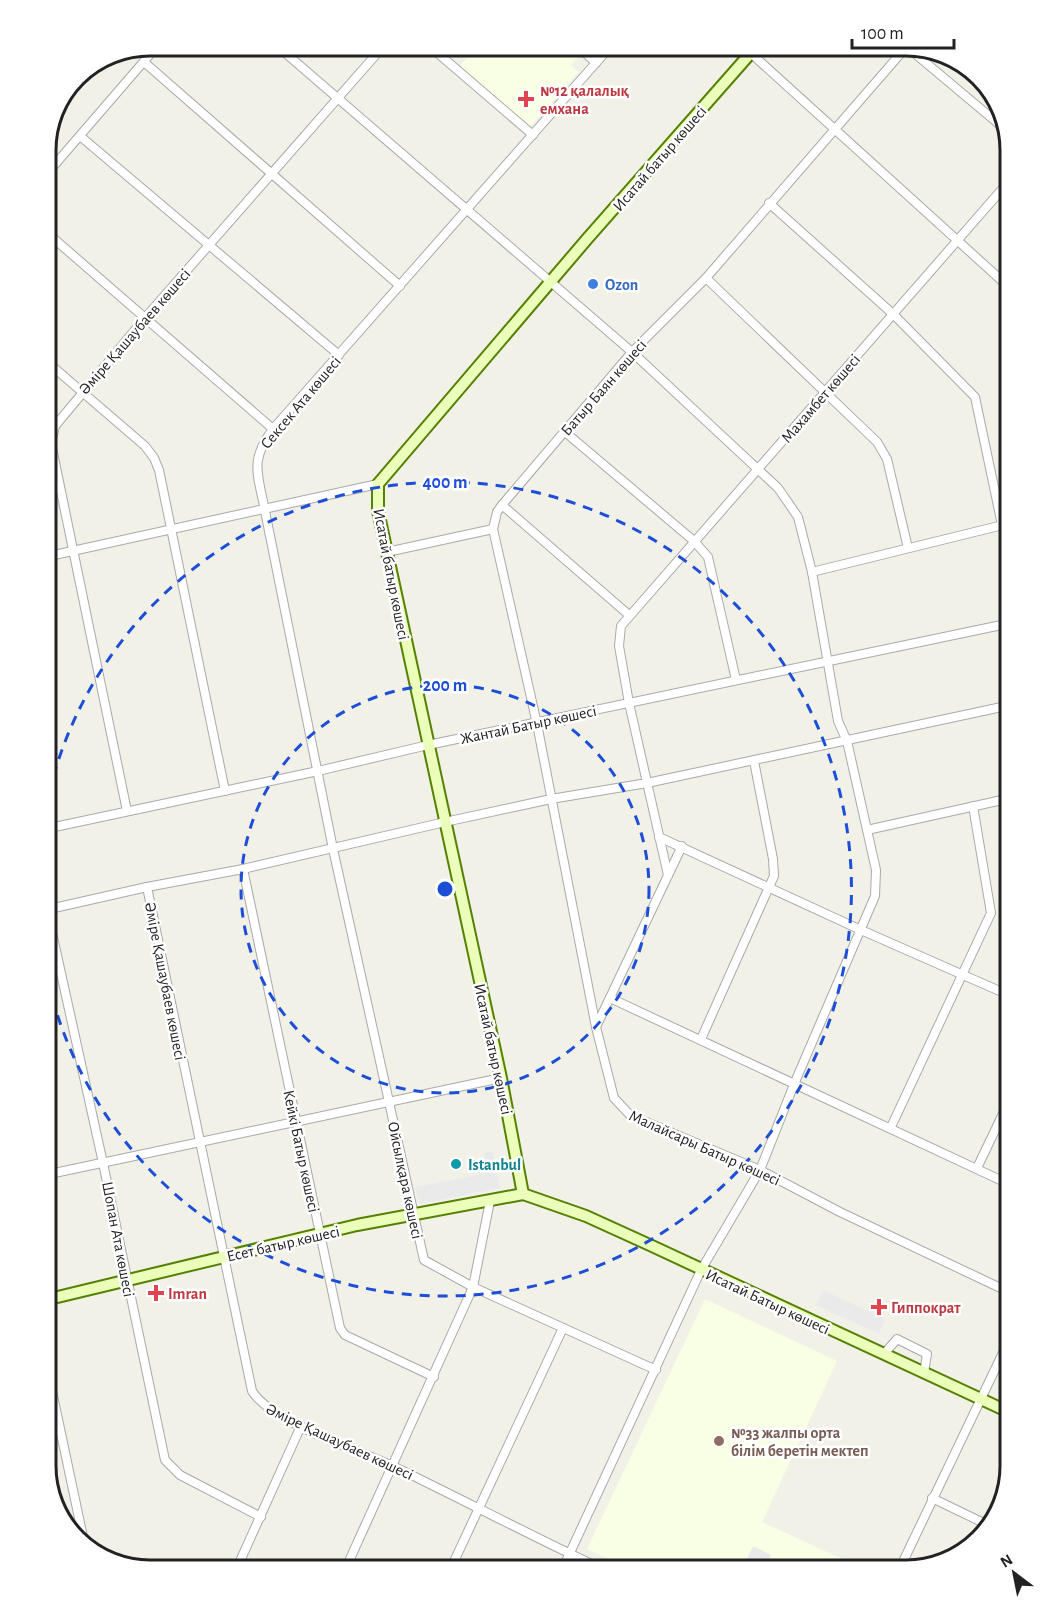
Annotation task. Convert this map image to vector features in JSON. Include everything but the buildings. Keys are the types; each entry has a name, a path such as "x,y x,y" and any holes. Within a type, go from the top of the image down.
{"street":[{"path":"56,163 149,56"},
{"path":"289,56 632,352 778,488 793,507 812,572 838,721 848,741 867,830 876,879 875,896 760,1170 701,1270 567,1560"},
{"name":"Әміре Қашаубаев көшесі","path":"56,425 145,318 375,56"},
{"path":"441,56 533,135"},
{"path":"589,56 596,63"},
{"name":"Сексек Ата көшесі","path":"333,849 256,456 273,429 602,56"},
{"name":"Исатай батыр көшесі","path":"523,1194 501,1078 378,511 378,484 744,56"},
{"path":"757,56 834,131 1000,280"},
{"name":"Батыр Баян көшесі","path":"493,529 497,512 502,505 632,352 706,278 899,56"},
{"path":"922,58 995,121"},
{"path":"144,62 400,286"},
{"path":"80,136 339,355"},
{"name":"Махамбет көшесі","path":"629,615 1000,192"},
{"path":"770,203 893,314 975,397 1000,516"},
{"path":"56,241 273,429"},
{"path":"706,278 877,442 887,459 908,548"},
{"path":"56,370 145,446 154,458 225,790"},
{"path":"565,432 694,541 708,556 736,680"},
{"path":"56,468 127,811"},
{"path":"56,555 378,484"},
{"path":"502,505 629,615 621,626 619,646 629,703 668,875"},
{"path":"812,572 1000,525"},
{"path":"387,552 493,529 537,724 551,800"},
{"name":"Жантай Батыр көшесі","path":"56,827 318,771 428,745 1000,625"},
{"path":"56,908 147,887 243,869 445,822 754,761 1000,707"},
{"path":"701,1040 774,876 774,859 754,761"},
{"name":"Малайсары Батыр көшесі","path":"551,800 596,1028 614,1098 624,1111 760,1170 840,1212 1000,1288"},
{"path":"867,830 1000,800"},
{"path":"891,1127 991,913 974,806"},
{"path":"660,837 861,930 1000,991"},
{"path":"596,1028 682,846"},
{"name":"Ойсылқара көшесі","path":"333,849 424,1260 473,1287 656,1370"},
{"name":"Кейкі Батыр көшесі","path":"243,869 340,1328 345,1335 434,1377"},
{"name":"Әміре Қашаубаев көшесі","path":"147,887 252,1391 259,1402 302,1426 393,1466 582,1560"},
{"name":"Шопан Ата көшесі","path":"56,954 103,1163 165,1460 180,1475 261,1517"},
{"path":"610,998 795,1082 1000,1180"},
{"path":"56,1173 501,1078"},
{"path":"977,1168 1000,1120"},
{"name":"Есет батыр көшесі","path":"56,1297 414,1214 523,1194"},
{"name":"Исатай Батыр көшесі","path":"523,1194 586,1216 1000,1408"},
{"path":"350,1559 473,1287 490,1201"},
{"path":"455,1559 563,1328"},
{"path":"884,1354 897,1339 927,1354 924,1373"},
{"path":"904,1560 1000,1358"},
{"path":"56,1410 82,1530"},
{"path":"241,1559 302,1426"},
{"path":"932,1498 982,1522"}],"shaded area":[{"name":"№12 қалалық емхана","path":"468,56 578,57 571,65 578,72 530,127 460,66"},
{"path":"493,1151 500,1188 419,1204 415,1187 487,1173 484,1153"},
{"path":"823,1290 885,1319 879,1334 816,1305"},
{"name":"№33 жалпы орта білім беретін мектеп","path":"705,1299 837,1361 762,1522 844,1560 609,1560 587,1549"},
{"path":"753,1546 771,1555 769,1560 746,1560"}],"place":[{"name":"№12 қалалық емхана","path":"526,99"},
{"name":"Ozon","path":"593,284"},
{"name":"Istanbul","path":"456,1164"},
{"name":"Imran","path":"156,1293"},
{"name":"Гиппократ","path":"879,1307"},
{"name":"№33 жалпы орта білім беретін мектеп","path":"719,1441"}]}
